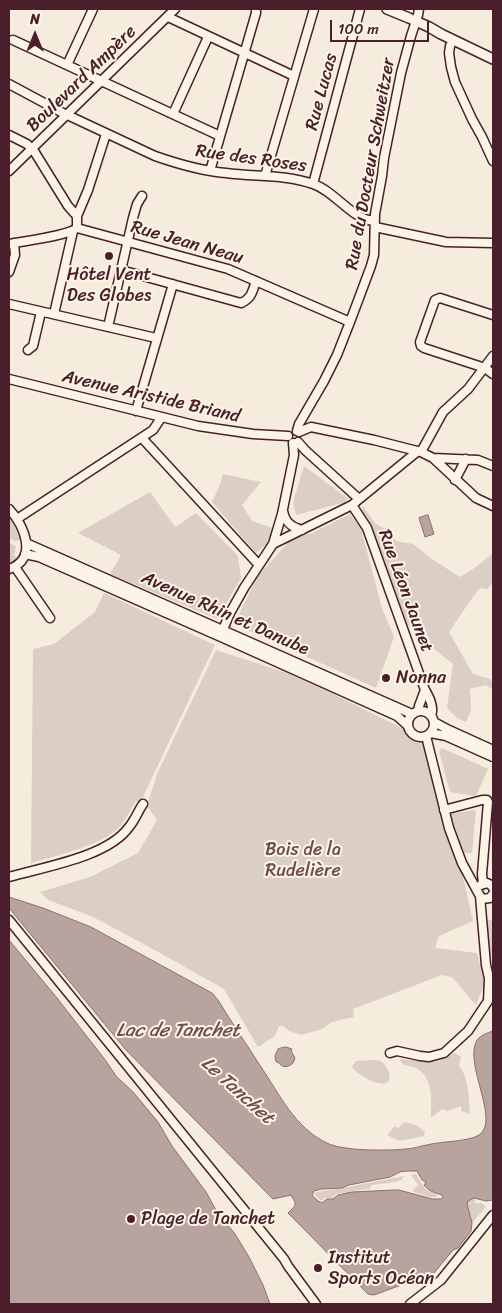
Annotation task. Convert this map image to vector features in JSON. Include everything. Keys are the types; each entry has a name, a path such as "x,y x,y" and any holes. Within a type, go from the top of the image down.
{"main road":[{"path":"386,9 438,31 452,40 493,59"}],"street":[{"path":"67,65 93,9"},
{"name":"Boulevard Ampère","path":"9,171 175,9"},
{"path":"210,171 256,9"},
{"path":"265,176 314,9"},
{"name":"Rue Lucas","path":"313,184 360,9"},
{"name":"Rue du Docteur Schweitzer","path":"298,432 299,424 324,381 372,266 374,224 389,132 401,73 419,9"},
{"path":"168,17 294,76"},
{"path":"173,114 208,37"},
{"path":"13,40 220,136"},
{"path":"452,40 449,53 456,82 493,161"},
{"name":"Rue des Roses","path":"9,84 106,134 155,156 226,174 294,179 323,189 363,219 374,224 446,242 493,243"},
{"path":"54,314 77,216 88,190 106,134"},
{"path":"9,135 32,148 68,206 77,216"},
{"path":"108,327 133,218 137,204 142,196"},
{"name":"Rue Jean Neau","path":"11,244 75,229 221,267 256,280 350,322"},
{"path":"9,272 14,255 11,244"},
{"path":"121,270 241,303 250,297 256,280"},
{"path":"136,411 173,284"},
{"path":"493,315 437,298 420,342 424,348 485,368 493,374"},
{"path":"9,304 156,338"},
{"path":"28,350 34,346 41,312"},
{"path":"273,544 352,505 419,452 443,412 468,389 493,356"},
{"name":"Avenue Aristide Briand","path":"9,379 198,426 288,436"},
{"path":"17,519 142,438 153,430 161,418"},
{"path":"359,499 296,443 289,440 288,436 291,432 298,432 312,427 374,440 419,452 433,458 478,460 493,466"},
{"path":"222,633 230,613 244,588 273,544 283,509 296,443 301,438 298,432"},
{"path":"142,438 259,565"},
{"path":"433,458 476,498 493,506"},
{"path":"455,480 466,459"},
{"name":"Rue Léon Jaunet","path":"352,505 367,528 425,690 429,696 433,711 432,719"},
{"path":"9,509 25,534 26,543 25,554 20,563 12,568 50,618"},
{"path":"283,509 285,518 290,524 302,530"},
{"name":"Avenue Rhin et Danube","path":"26,543 397,716 407,725"},
{"name":"Avenue Rhin et Danube","path":"25,554 39,557 415,712"},
{"path":"425,690 415,712 408,721 407,725 410,732 420,737 428,734 446,736 493,757"},
{"path":"415,712 424,711 432,719 449,730 493,750"},
{"path":"390,1053 397,1051 429,1057 444,1053 468,1031 491,999 486,965 481,899 462,863 444,810 428,734 434,726 432,719"},
{"path":"444,810 482,800 488,802 482,874 483,884"},
{"path":"9,877 77,858 112,843 129,828 143,804"},
{"path":"477,890 480,886 487,883 493,888"},
{"path":"481,899 490,898 493,894"},
{"path":"9,920 284,1259 316,1304"},
{"path":"489,978 493,986"},
{"path":"410,1304 441,1280 493,1215"},
{"path":"284,1259 300,1274 322,1304"}],"green space":[{"path":"304,466 346,497 346,502 296,515 293,502"},
{"path":"223,474 261,482 242,505 252,521 273,528 267,544 256,553 212,502"},
{"path":"150,492 175,527 196,513 238,556 241,578 217,619 110,574 121,555 78,533"},
{"path":"363,506 376,524 387,530 396,541 413,544 460,577 492,554 493,547 493,581 488,589 480,588 449,632 473,674 490,679 493,682 493,690 486,685 470,689 471,710 466,722 457,718 447,708 453,664 433,648 425,630 408,626 374,533 363,515"},
{"path":"350,514 361,529 382,608 394,637 376,688 234,624 258,576 295,535 310,534"},
{"path":"9,517 15,526 20,540 15,541 9,538"},
{"path":"9,543 16,546 14,556 18,558 9,565"},
{"path":"104,593 215,645 140,803 136,801 121,825 103,839 79,849 31,863 33,649 54,644 95,612"},
{"name":"Bois de la Rudelière","path":"216,650 287,673 420,737 457,851 473,921 439,936 435,948 477,953 485,983 476,1005 452,977 442,975 353,1009 354,1017 332,1022 322,1029 301,1035 289,1031 283,1026 279,1026 275,1036 258,1047 224,989 91,916 48,900 40,892 90,877 138,853 157,820 147,806 157,774"},
{"path":"442,748 488,769 476,796 450,792 439,751"},
{"path":"476,810 472,853 464,853 449,814"},
{"path":"486,920 493,920 493,955 489,956"},
{"path":"455,1053 461,1057 459,1066 467,1082 470,1114 461,1111 461,1106 448,1111 442,1109 431,1118 431,1092 427,1079 418,1069 403,1064 399,1059 429,1062 441,1060"},
{"path":"374,1060 382,1062 389,1072 389,1081 377,1083 362,1076 352,1067 356,1061"},
{"path":"405,1122 418,1126 425,1132 424,1136 399,1141 387,1135 395,1126 398,1128"},
{"path":"416,1174 425,1189 437,1195 437,1197 429,1197 414,1192 413,1190 418,1185 411,1175"},
{"path":"404,1176 396,1182 371,1185 369,1190 336,1194 332,1198 325,1198 321,1201 314,1194 316,1192"},
{"path":"475,1198 475,1203 481,1203 486,1207 472,1223 467,1204"}],"water":[{"path":"428,515 434,534 425,537 419,518"},
{"name":"Lac de Tanchet","path":"9,897 91,927 212,993 289,1110 316,1137 334,1146 365,1150 408,1149 468,1139 479,1135 485,1128 486,1117 474,1063 474,1050 479,1038 493,1031 493,1200 486,1201 474,1198 468,1201 467,1204 472,1223 471,1231 434,1273 374,1295 368,1294 288,1213 295,1206 291,1195 273,1199 126,1050 9,908","holes":["417,1171 422,1180 426,1182 424,1185 432,1192 442,1195 441,1199 432,1199 399,1190 352,1192 338,1195 333,1199 327,1199 322,1203 312,1195 314,1191 321,1189 342,1188 390,1177 400,1172"]},
{"path":"9,940 57,998 116,1076 133,1092 158,1122 172,1146 206,1192 217,1212 235,1234 263,1285 270,1304 9,1304"},
{"path":"286,1047 292,1049 291,1051 295,1058 293,1063 285,1067 276,1062 275,1056 278,1049"}],"place":[{"name":"Hôtel Vent Des Globes","path":"109,256"},
{"name":"Nonna","path":"386,678"},
{"name":"Plage de Tanchet","path":"131,1219"},
{"name":"Institut Sports Océan","path":"318,1268"}],"water label":[{"name":"Le Tanchet","path":"237,1091"}]}
